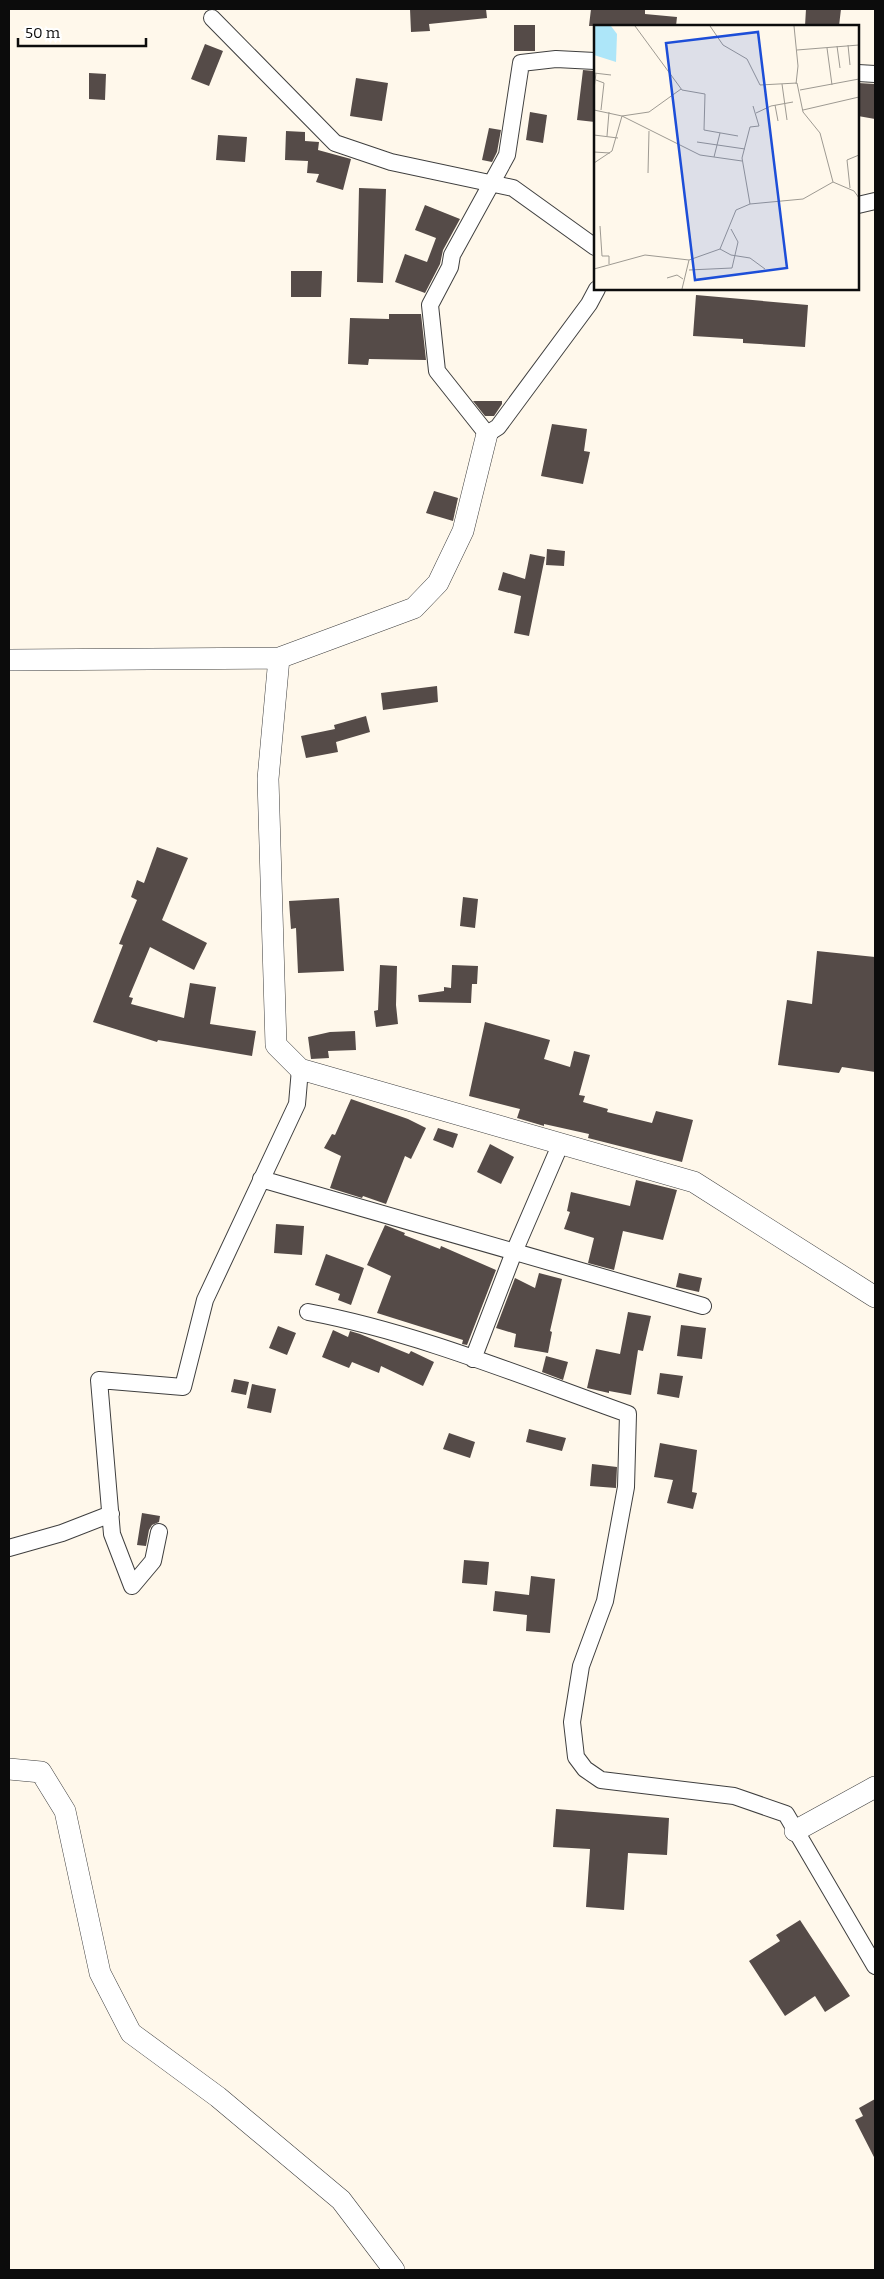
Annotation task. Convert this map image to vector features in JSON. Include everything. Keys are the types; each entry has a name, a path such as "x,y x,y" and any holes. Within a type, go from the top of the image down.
{"street":[{"path":"212,18 335,142 391,162 513,188 594,246"},
{"path":"487,434 438,371 430,305 450,267 452,255 507,155 521,63 556,59 594,60"},
{"path":"859,73 875,74"},
{"path":"859,205 875,201"},
{"path":"9,660 278,658 414,608 438,583 464,531 487,434 498,427 596,290"},
{"path":"278,658 268,779 276,1045 300,1069 694,1182 875,1297"},
{"path":"159,1532 153,1562 132,1586 112,1534 99,1380 183,1386 205,1300 296,1104 300,1069"},
{"path":"473,1359 514,1252 561,1143"},
{"path":"261,1180 703,1306"},
{"path":"308,1312 352,1320 473,1359 628,1414 626,1487 605,1601 582,1666 572,1722 576,1757 585,1769 601,1780 734,1796 786,1814 875,1966"},
{"path":"9,1548 62,1533 111,1514"},
{"path":"9,1769 41,1772 66,1812 100,1973 131,2033 218,2098 341,2200 394,2270"},
{"path":"795,1831 875,1787"}],"building":[{"path":"410,9 486,9 487,18 429,24 430,31 411,32"},
{"path":"591,9 645,9 645,14 677,17 676,25 589,26"},
{"path":"806,9 841,9 839,25 805,25"},
{"path":"514,25 535,25 535,51 514,51"},
{"path":"205,44 223,51 209,86 191,79"},
{"path":"583,70 594,71 594,122 577,120"},
{"path":"89,73 106,74 105,100 89,99"},
{"path":"356,78 388,83 382,121 350,116"},
{"path":"859,83 875,84 875,119 859,116"},
{"path":"530,112 547,115 543,143 526,140"},
{"path":"489,128 501,130 497,152 492,162 482,160"},
{"path":"286,131 305,132 305,141 319,142 318,150 351,159 343,190 316,182 319,174 307,173 308,161 285,160"},
{"path":"218,135 247,137 245,162 216,160"},
{"path":"359,188 386,189 383,283 357,282"},
{"path":"425,205 460,219 443,250 440,264 425,293 395,282 405,254 427,262 436,238 415,230"},
{"path":"291,271 322,271 321,297 291,297"},
{"path":"696,295 808,305 805,347 743,343 743,339 693,336"},
{"path":"389,314 421,314 426,360 369,359 368,365 348,364 350,318 389,319"},
{"path":"473,401 502,401 502,404 494,416 485,416"},
{"path":"552,424 587,429 584,451 590,452 583,484 541,476"},
{"path":"434,491 458,498 453,521 426,513"},
{"path":"547,549 565,551 564,566 546,565"},
{"path":"530,554 545,557 529,636 514,633 521,596 498,590 503,572 525,579"},
{"path":"437,686 438,702 383,710 381,693"},
{"path":"366,716 370,732 336,742 338,752 306,758 301,736 335,729 334,725"},
{"path":"157,847 188,858 162,920 207,943 194,970 150,947 129,997 133,998 131,1004 184,1018 190,983 216,987 210,1024 256,1031 252,1056 158,1040 157,1042 93,1022 123,945 119,944 137,900 131,897 137,880 144,883"},
{"path":"463,897 478,899 475,928 460,926"},
{"path":"339,898 344,971 298,973 296,928 291,929 289,901"},
{"path":"817,951 875,957 875,1072 842,1067 839,1073 778,1065 787,1000 812,1004"},
{"path":"380,965 397,966 396,1005 398,1024 376,1027 374,1011 378,1010"},
{"path":"452,965 478,966 477,984 472,984 471,1003 419,1002 418,995 444,991 444,987 451,988"},
{"path":"485,1022 550,1040 544,1059 570,1067 574,1051 590,1055 579,1095 585,1096 583,1102 608,1109 607,1112 652,1123 656,1111 693,1120 682,1162 588,1138 589,1134 544,1124 544,1126 517,1118 520,1109 469,1096"},
{"path":"355,1031 356,1050 328,1051 329,1058 311,1059 308,1037 330,1032"},
{"path":"351,1099 408,1119 426,1128 411,1159 405,1156 386,1204 330,1188 341,1156 324,1148 332,1134 335,1135"},
{"path":"438,1128 458,1134 453,1148 433,1140"},
{"path":"490,1144 514,1157 501,1184 477,1172"},
{"path":"636,1180 677,1190 663,1240 623,1231 614,1270 588,1263 594,1238 564,1229 570,1212 567,1211 571,1192 630,1206"},
{"path":"276,1224 304,1226 302,1255 274,1253"},
{"path":"385,1225 405,1233 404,1235 440,1249 441,1246 496,1270 467,1345 462,1344 463,1340 377,1313 391,1276 367,1265"},
{"path":"326,1254 364,1268 351,1305 338,1300 340,1294 315,1285"},
{"path":"539,1273 562,1279 550,1331 552,1332 548,1353 514,1347 516,1334 496,1328 515,1278 535,1288"},
{"path":"679,1273 702,1278 699,1292 676,1287"},
{"path":"628,1312 651,1316 643,1351 638,1350 631,1395 587,1388 596,1349 620,1354"},
{"path":"681,1325 706,1328 702,1359 677,1356"},
{"path":"278,1326 296,1333 287,1355 269,1348"},
{"path":"333,1330 348,1337 350,1331 360,1334 409,1354 411,1351 434,1362 423,1386 381,1366 379,1373 352,1362 349,1368 322,1357"},
{"path":"546,1356 568,1362 563,1380 542,1372"},
{"path":"660,1373 683,1376 679,1398 657,1394"},
{"path":"234,1379 249,1382 246,1395 231,1392"},
{"path":"252,1384 276,1389 271,1413 247,1408"},
{"path":"529,1429 566,1438 562,1451 526,1442"},
{"path":"449,1433 475,1442 470,1458 443,1449"},
{"path":"660,1443 697,1450 692,1492 697,1493 693,1509 667,1503 673,1480 654,1477"},
{"path":"592,1464 617,1467 616,1488 590,1486"},
{"path":"142,1513 160,1516 159,1522 152,1525 149,1530 146,1546 137,1545"},
{"path":"464,1560 489,1562 487,1585 462,1583"},
{"path":"531,1576 555,1579 550,1633 526,1631 527,1615 493,1611 495,1591 529,1595"},
{"path":"556,1809 669,1818 667,1855 628,1853 624,1910 586,1907 590,1849 553,1847"},
{"path":"800,1920 850,1996 825,2012 815,1996 785,2016 749,1961 780,1941 776,1935"},
{"path":"875,2099 875,2159 855,2120 863,2116 859,2108"}]}
